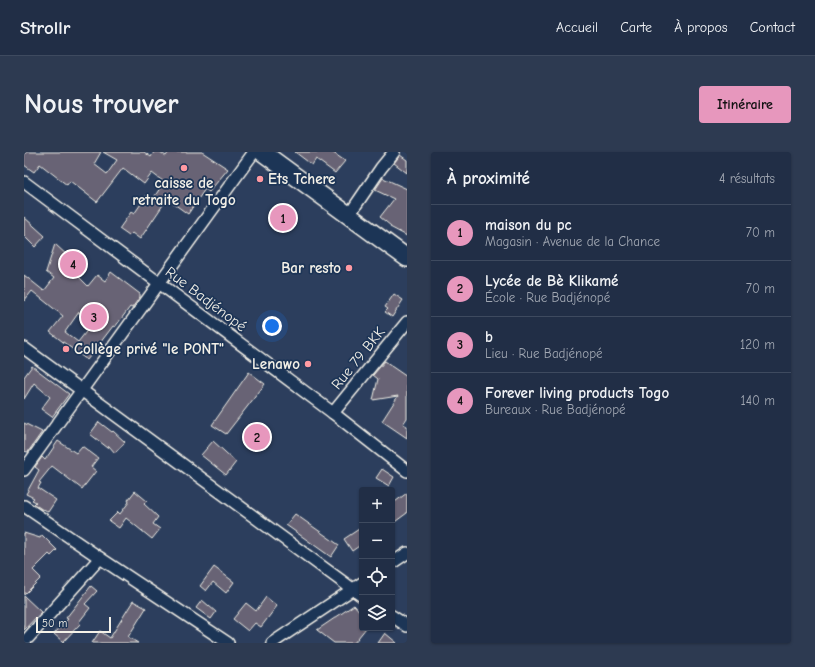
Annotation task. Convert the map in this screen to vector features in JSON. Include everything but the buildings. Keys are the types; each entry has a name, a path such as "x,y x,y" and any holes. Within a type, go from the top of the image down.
{"main road":[{"path":"262,152 407,258"}],"street":[{"path":"24,470 254,152"},
{"path":"349,215 381,168 394,152"},
{"name":"Rue Badjénopé","path":"24,182 159,282 407,471"},
{"name":"Rue 79 BKK","path":"332,413 407,322"},
{"path":"24,348 82,389 361,595"},
{"path":"24,506 228,643"},
{"path":"395,561 407,552"},
{"path":"30,639 100,558"},
{"path":"272,643 359,585"},
{"path":"395,618 407,626"}],"place":[{"name":"caisse de retraite du Togo","path":"184,168"},
{"name":"Ets Tchere","path":"260,179"},
{"name":"maison du pc","path":"283,218"},
{"name":"Forever living products Togo","path":"73,264"},
{"name":"Bar resto","path":"349,268"},
{"name":"b","path":"94,317"},
{"name":"Collège privé \"le PONT\"","path":"66,349"},
{"name":"Lenawo","path":"308,364"},
{"name":"Lycée de Bè Klikamé","path":"257,437"}]}
